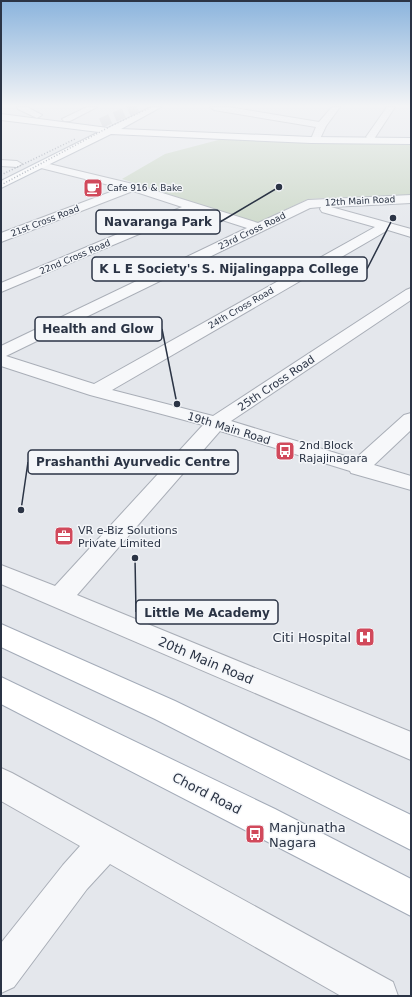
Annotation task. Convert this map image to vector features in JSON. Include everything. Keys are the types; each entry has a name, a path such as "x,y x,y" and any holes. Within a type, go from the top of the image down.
{"main road":[{"path":"1,185 64,154"},
{"path":"1,172 20,162"},
{"path":"1,635 165,710 411,833"},
{"name":"Chord Road","path":"1,690 263,821 411,898"}],"street":[{"path":"1,163 20,162"},
{"path":"41,165 133,187 259,228"},
{"name":"21st Cross Road","path":"1,238 133,187"},
{"name":"12th Main Road","path":"308,204 411,199"},
{"path":"308,204 411,233"},
{"name":"23rd Cross Road","path":"1,352 308,204"},
{"name":"22nd Cross Road","path":"1,288 193,207"},
{"name":"24th Cross Road","path":"96,391 386,226"},
{"name":"25th Cross Road","path":"60,598 216,423 411,293"},
{"name":"19th Main Road","path":"1,360 96,391 216,423 358,468 411,483"},
{"path":"358,468 411,419"},
{"name":"20th Main Road","path":"1,574 411,746"},
{"path":"1,784 379,996"},
{"path":"1,974 75,877 106,843"}],"green space":[{"path":"165,154 411,154 411,195 308,199 257,223 122,179"}],"railway":[{"path":"1,175 45,154"},
{"path":"1,185 60,154"}],"place":[{"name":"Navaranga Park","path":"279,187"},
{"name":"Cafe 916 & Bake","path":"93,188"},
{"name":"K L E Society's S. Nijalingappa College","path":"393,218"},
{"name":"Health and Glow","path":"177,404"},
{"name":"2nd Block Rajajinagara","path":"285,451"},
{"name":"Prashanthi Ayurvedic Centre","path":"21,510"},
{"name":"VR e-Biz Solutions Private Limited","path":"64,536"},
{"name":"Little Me Academy","path":"135,558"},
{"name":"Citi Hospital","path":"365,637"},
{"name":"Manjunatha Nagara","path":"255,834"}]}
